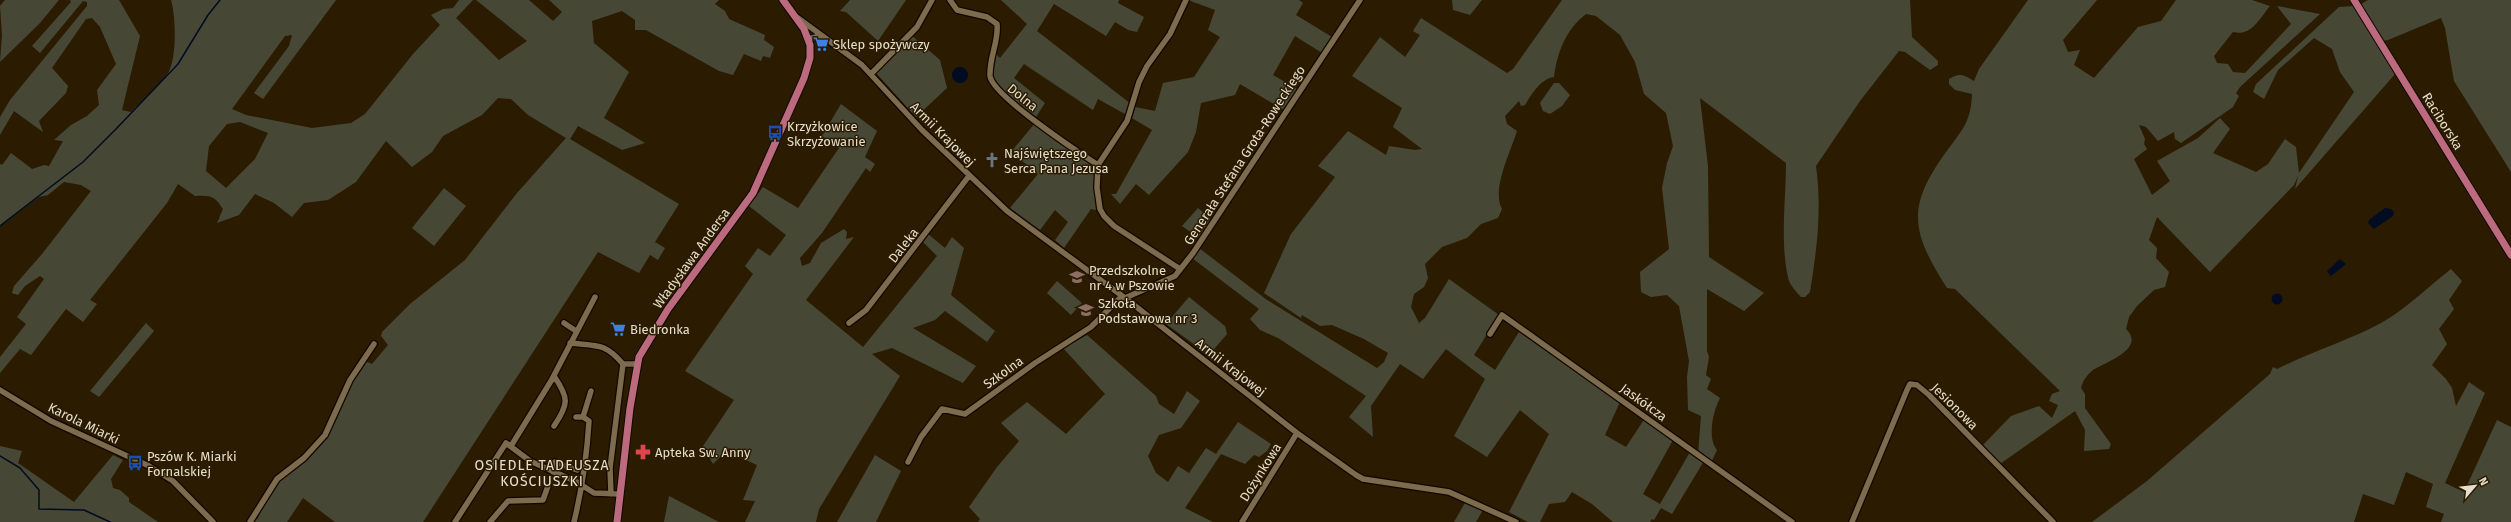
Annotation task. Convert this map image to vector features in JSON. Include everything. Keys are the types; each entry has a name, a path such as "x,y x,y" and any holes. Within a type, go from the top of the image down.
{"main road":[{"path":"783,0 807,36"},
{"name":"Raciborska","path":"2354,0 2511,255"},
{"name":"Władysława Andersa","path":"617,522 637,364 654,330 741,211 758,183 804,78 810,58 807,36"}],"street":[{"path":"871,74 898,44 917,27 932,0"},
{"name":"Dolna","path":"950,0 957,10 987,17 997,24 990,70 994,86 1013,103 1098,165"},
{"path":"1180,269 1114,226 1104,216 1098,202 1097,178 1098,165 1127,121 1142,77 1170,34 1186,0"},
{"name":"Generała Stefana Grota-Roweckiego","path":"1124,297 1166,281 1180,269 1205,236 1360,0"},
{"name":"Armii Krajowej","path":"795,16 823,38 843,51 871,74 906,114 969,176 1007,210 1124,297 1297,433 1363,480 1449,492 1516,522"},
{"path":"807,36 815,32"},
{"path":"807,36 823,38"},
{"name":"Daleka","path":"849,323 866,310 969,176"},
{"path":"511,446 554,376 594,297"},
{"name":"Szkolna","path":"908,462 921,438 942,409 965,414 1035,362 1092,327 1124,297"},
{"name":"Jaskółcza","path":"1490,334 1502,315 1792,522"},
{"path":"564,323 576,331"},
{"path":"570,343 611,350 623,364 610,468 611,494"},
{"path":"250,522 277,479 304,458 325,435 350,380 374,344"},
{"path":"623,364 637,364"},
{"path":"554,376 567,401 565,410 554,426"},
{"name":"Jesionowa","path":"1852,522 1906,390 1912,384 1917,385 1929,395 2053,522"},
{"name":"Karola Miarki","path":"0,390 51,421 173,481 213,522"},
{"path":"584,417 591,391"},
{"path":"574,522 586,459 588,421 584,417 576,416"},
{"name":"Dożynkowa","path":"1242,522 1297,433"},
{"path":"455,522 506,444 511,446 530,461 581,485 594,493 620,494"},
{"path":"553,472 556,462 577,470"},
{"path":"490,522 508,501 543,500 548,486"}],"green space":[{"path":"5,0 59,0 40,23 0,62 2,35 0,6"},
{"path":"70,0 119,0 140,36 122,110 131,112 160,83 168,73 171,66 175,26 171,0 336,0 263,99 254,93 289,46 292,35 285,36 232,109 246,115 312,128 351,123 365,114 413,54 440,25 431,15 443,9 453,8 459,0 473,0 456,18 499,60 527,41 476,0 529,0 553,21 562,12 549,0 719,0 715,4 725,11 729,19 765,35 764,40 774,47 770,58 763,56 761,61 744,54 733,75 719,71 646,30 635,30 635,20 622,11 592,21 594,43 629,72 604,118 645,143 622,150 578,126 570,139 679,204 655,242 665,248 658,260 650,255 639,273 598,252 423,522 335,522 303,498 287,522 253,522 258,518 264,501 280,479 327,436 354,375 365,361 372,364 388,345 381,336 382,332 410,304 465,260 517,193 566,138 528,115 511,99 498,98 482,115 443,136 432,152 412,167 386,141 356,182 328,200 304,203 292,217 274,203 255,194 239,215 217,223 223,209 215,199 208,196 195,196 178,184 167,203 90,300 97,304 83,322 66,309 31,355 20,349 0,373 0,357 26,324 17,317 44,279 40,276 25,286 18,295 12,293 14,286 42,254 91,191 81,185 64,182 48,195 39,197 0,226 0,164 2,165 11,153 32,169 44,165 49,166 63,141 54,140 71,125 87,116 99,105 97,90 116,64 100,27 92,18 86,19 52,68 68,86 66,93 39,121 43,132 14,111 0,135 0,117 10,100 87,6 87,2 83,1 40,53 32,46 71,2","holes":["240,122 268,133 255,159 226,188 206,171 209,146 227,124"]},
{"path":"850,0 906,0 878,41 846,12 840,11"},
{"path":"1001,0 1119,0 1118,3 1144,17 1137,32 1128,30 1115,22 1106,36 1054,4 1037,31 1131,104 1125,114 1098,99 1093,110 1024,64 1014,78 1045,103 1036,117 1006,96 996,85 993,76 995,53 1000,58 1027,24"},
{"path":"1188,0 1299,0 1303,3 1296,15 1332,37 1322,53 1295,36 1273,75 1297,89 1284,110 1240,84 1235,95 1201,103 1196,132 1188,152 1149,195 1136,184 1120,204 1111,194 1116,194 1152,130 1132,118 1135,107 1155,111 1163,83 1194,77 1220,37 1208,30 1215,10"},
{"path":"1452,0 1482,0 1470,15 1453,10"},
{"path":"1562,0 1910,0 1912,37 1938,61 1938,65 1930,70 1905,52 1899,51 1860,101 1816,166 1819,198 1818,229 1810,292 1805,297 1801,297 1791,285 1784,250 1786,163 1700,98 1708,166 1709,257 1764,293 1744,311 1707,289 1707,351 1709,357 1706,375 1711,379 1707,389 1720,398 1717,403 1712,424 1712,439 1717,450 1711,463 1698,454 1701,416 1688,410 1687,377 1689,361 1679,306 1667,295 1651,297 1641,292 1640,272 1669,249 1662,188 1667,163 1673,146 1666,113 1644,94 1635,62 1620,35 1596,16 1586,14 1568,34 1557,59 1554,77 1549,78 1541,84 1525,105 1521,106 1519,101 1505,116 1507,124 1517,131 1500,181 1499,201 1502,209 1498,218 1481,224 1467,238 1442,247 1425,264 1428,278 1424,287 1414,294 1411,307 1419,323 1425,318 1449,279 1499,315 1474,355 1495,370 1519,332 1620,402 1605,435 1626,447 1645,418 1673,440 1643,494 1660,504 1690,452 1704,461 1672,514 1661,508 1654,520 1652,519 1650,522 1613,522 1592,504 1572,492 1565,502 1549,504 1540,522 1528,522 1509,512 1549,434 1520,410 1487,457 1454,436 1485,379 1446,349 1423,379 1400,364 1371,406 1373,437 1349,417 1366,396 1278,338 1260,330 1250,319 1259,309 1192,258 1199,248 1267,300 1377,368 1384,362 1388,353 1364,339 1332,325 1320,326 1302,315 1301,318 1264,293 1291,234 1335,177 1318,166 1348,131 1386,155 1389,146 1415,150 1422,149 1393,127 1402,108 1352,76 1380,37 1405,57 1420,35 1413,31 1421,18 1507,73 1513,69"},
{"path":"2028,0 2097,0 2063,40 2068,52 2080,50 2074,65 2094,78 2138,27 2161,21 2176,0 2252,0 2270,6 2259,21 2250,29 2245,32 2233,32 2214,56 2217,63 2228,64 2233,72 2245,73 2291,24 2277,6 2320,14 2240,87 2236,93 2239,96 2233,107 2181,143 2175,139 2174,132 2158,141 2146,127 2139,125 2145,139 2144,144 2147,149 2134,159 2152,195 2170,181 2157,161 2198,138 2220,118 2230,129 2213,153 2256,172 2268,164 2285,139 2296,147 2299,173 2354,92 2340,72 2332,49 2314,38 2278,70 2264,99 2253,92 2256,84 2339,7 2354,6 2395,74 2295,189 2298,176 2294,185 2210,272 2157,217 2149,240 2157,248 2156,258 2169,272 2165,287 2154,290 2137,306 2129,317 2126,329 2131,336 2131,343 2127,349 2093,370 2086,378 2081,388 2085,394 2085,408 2111,444 2109,449 2084,451 2085,430 2075,411 2000,464 1983,445 2011,416 2039,406 2052,418 2058,405 2049,401 2052,394 2060,391 1955,289 1947,288 1926,250 1920,234 1918,218 1920,202 1925,186 1935,168 1963,129 1970,111 1972,94 1955,90 1949,84 1949,79 1962,75 1974,81 1979,69"},
{"path":"2368,0 2511,0 2511,172 2454,81 2445,28 2441,18 2388,40 2379,41 2358,6"},
{"path":"911,35 940,60 947,88 916,117 875,72"},
{"path":"1554,83 1559,83 1570,95 1562,106 1550,114 1543,111 1540,103"},
{"path":"841,104 877,131 865,157 875,164 870,172 866,168 822,233 800,258 802,266 810,263 821,243 844,229 847,232 846,239 854,237 806,300 863,347 937,256 923,242 928,234 945,248 952,237 964,248 951,295 995,331 987,342 945,311 935,320 913,328 976,366 963,383 892,348 872,354 900,376 819,509 816,522 745,522 755,501 743,500 757,465 739,457 729,448 713,464 703,446 734,400 685,371 753,274 745,266 758,248 770,256 786,235 749,206 763,187 798,208 839,148 822,136"},
{"path":"1035,123 1094,165 1096,210 1091,209 1064,248 1055,240 1068,222 1055,210 1040,230 1010,208 1038,174 1011,152"},
{"path":"444,188 466,206 434,246 412,228"},
{"path":"1198,208 1211,219 1199,238 1182,226"},
{"path":"2451,269 2462,281 2449,300 2454,309 2439,329 2447,344 2432,365 2446,379 2452,388 2456,406 2469,382 2485,393 2445,483 2464,492 2497,420 2511,427 2511,522 2441,522 2444,514 2426,507 2433,484 2406,472 2394,505 2363,494 2354,522 2092,522 2147,481 2270,374 2273,367 2277,369 2381,323 2408,305"},
{"path":"1057,281 1082,303 1071,315 1047,293"},
{"path":"1189,297 1225,326 1227,334 1209,355 1166,324"},
{"path":"146,323 154,331 99,397 90,391"},
{"path":"1087,335 1156,396 1159,404 1174,414 1187,391 1200,401 1181,428 1159,435 1148,456 1156,473 1168,482 1178,466 1189,473 1206,448 1216,454 1238,422 1271,444 1267,451 1259,457 1254,455 1245,464 1221,454 1185,508 1213,522 978,522 980,519 969,507 997,467 1019,441 1001,423 1027,402 1066,434 1105,394 1063,348"},
{"path":"0,446 22,451 18,463 74,502 113,455 123,460 111,479 113,488 120,490 129,498 129,502 158,522 0,522"},
{"path":"875,455 901,471 876,522 837,522"},
{"path":"669,496 719,522 664,522"},
{"path":"1466,501 1483,510 1476,522 1454,522"}],"water":[{"path":"960,67 967,72 968,75 963,82 960,83 953,78 952,75 957,68"},
{"path":"2385,208 2391,209 2394,212 2393,216 2374,229 2368,223 2369,220"},
{"path":"2340,259 2346,264 2331,276 2327,271"},
{"path":"2275,294 2279,294 2281,295 2281,303 2275,304 2272,301 2272,297"}],"waterway":[{"path":"0,226 83,162 116,129 178,64 208,15 220,0"},
{"path":"0,456 20,468 39,490 39,509 84,510 110,522"}],"place":[{"name":"Sklep spożywczy","path":"821,44"},
{"name":"Krzyżkowice Skrzyżowanie","path":"775,133"},
{"name":"Najświętszego Serca Pana Jezusa","path":"992,160"},
{"name":"Przedszkolne nr 4 w Pszowie","path":"1077,277"},
{"name":"Szkoła Podstawowa nr 3","path":"1086,310"},
{"name":"Biedronka","path":"618,329"},
{"name":"Apteka Sw. Anny","path":"643,452"},
{"name":"Pszów K. Miarki Fornalskiej","path":"135,463"}],"district":[{"name":"OSIEDLE TADEUSZA KOŚCIUSZKI","path":"542,474"}]}
